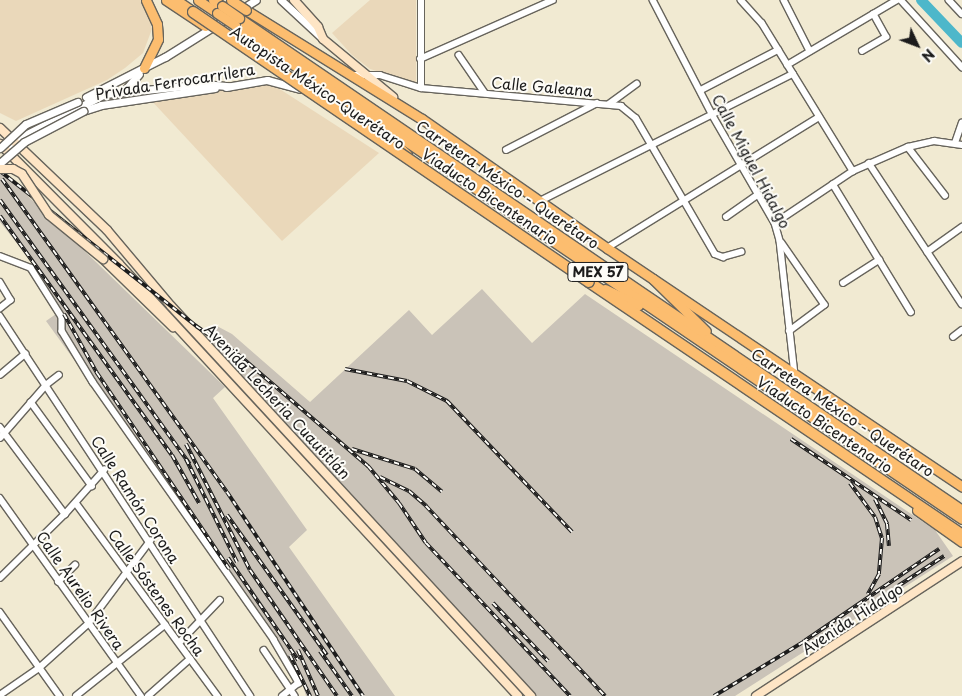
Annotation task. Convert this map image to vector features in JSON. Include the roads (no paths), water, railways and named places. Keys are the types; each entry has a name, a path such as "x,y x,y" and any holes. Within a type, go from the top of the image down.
{"highway":[{"name":"Viaducto Bicentenario","path":"175,0 564,266 962,534"},
{"path":"922,508 962,529"}],"main road":[{"path":"144,68 158,39 158,24 146,0"},
{"name":"Autopista México-Querétaro","path":"166,0 453,194 564,266 962,542"},
{"name":"Carretera México - Querétaro","path":"198,0 219,9 237,21 725,348 962,510"},
{"name":"Carretera México - Querétaro","path":"213,0 219,9"},
{"name":"Autopista México-Querétaro","path":"231,0 422,119 607,248 962,486"},
{"path":"294,0 318,27 323,38 361,72 422,119"},
{"name":"Carretera México - Querétaro","path":"237,21 355,108 962,519"},
{"path":"355,108 453,194"},
{"name":"Avenida Lecheria Cuautitlán","path":"0,128 107,230 171,306 531,696"},
{"name":"Avenida Lecheria Cuautitlán","path":"2,147 184,335 518,696"},
{"path":"0,169 12,168 22,174 49,215 103,259 162,320 184,335"},
{"path":"564,266 669,320"},
{"path":"653,279 725,348"},
{"name":"Avenida Hidalgo","path":"756,696 962,561"},
{"path":"416,584 423,577"}],"street":[{"name":"Privada Ferrocarrilera","path":"2,147 26,124 77,102 144,68 254,0"},
{"path":"281,0 323,38"},
{"path":"421,88 422,0"},
{"path":"420,59 553,0"},
{"name":"Calle Miguel Hidalgo","path":"652,0 712,114 775,223 780,242 795,375"},
{"path":"741,0 762,23 853,171"},
{"path":"784,0 810,51"},
{"path":"787,65 899,0 962,67"},
{"path":"949,0 962,14"},
{"path":"862,51 886,37 873,14"},
{"path":"701,90 778,50"},
{"path":"459,55 485,93"},
{"path":"125,90 144,68"},
{"path":"350,75 361,72"},
{"name":"Calle Galeana","path":"361,72 421,88 609,104 630,111 652,145 715,254 723,257 741,252"},
{"path":"540,201 792,74"},
{"name":"Privada Ferrocarrilera","path":"0,163 24,142 101,105 267,80 300,89"},
{"path":"2,147 82,103 125,90 204,84 229,86"},
{"path":"609,104 637,84"},
{"path":"506,150 598,103"},
{"path":"607,248 819,117"},
{"path":"955,143 962,123"},
{"path":"775,223 853,171 869,163 908,147 934,140 962,145"},
{"path":"908,147 945,195"},
{"path":"869,163 962,304"},
{"path":"833,184 911,312"},
{"path":"726,216 758,195"},
{"path":"927,252 962,227"},
{"path":"780,242 825,305 790,331"},
{"path":"0,256 31,268 62,317 62,331 93,382 274,640 299,683 283,696"},
{"path":"843,283 879,260"},
{"path":"0,282 10,300 0,309"},
{"name":"Calle Ramón Corona","path":"0,316 104,470 251,696"},
{"path":"953,337 962,330"},
{"path":"0,375 25,354"},
{"path":"59,375 1,433 66,514"},
{"path":"31,402 92,486"},
{"path":"0,578 66,514 104,470"},
{"name":"Calle Aurelio Rivera","path":"0,498 141,696"},
{"name":"Calle Sóstenes Rocha","path":"76,503 218,696"},
{"path":"0,695 39,668 88,624 128,574 150,541"},
{"path":"58,582 75,565"},
{"path":"0,566 5,573"},
{"path":"178,643 220,600"},
{"path":"0,612 60,696"},
{"path":"76,696 165,625"},
{"path":"264,650 295,696"},
{"path":"148,696 190,659"}],"waterway":[{"path":"921,0 962,43"}],"railway":[{"path":"0,171 196,326 240,356 368,466 399,503 426,543 570,696"},
{"path":"2,179 227,492 363,696"},
{"path":"0,200 190,464"},
{"path":"0,216 172,455 199,503"},
{"path":"64,314 97,373 229,569"},
{"path":"345,369 407,381 447,401 572,532"},
{"path":"791,439 911,520"},
{"path":"186,444 250,570 337,696"},
{"path":"352,449 415,469 442,492"},
{"path":"186,459 237,562"},
{"path":"380,477 409,491 426,506 605,696"},
{"path":"850,483 875,517 882,538 879,574 868,594"},
{"path":"875,499 887,524 889,546"},
{"path":"227,515 327,655"},
{"path":"714,696 803,642 939,549"},
{"path":"898,586 944,556"},
{"path":"228,558 298,660"},
{"path":"493,603 548,661"},
{"path":"298,650 318,696"},
{"path":"320,651 352,696"},
{"path":"290,655 310,696"}]}
